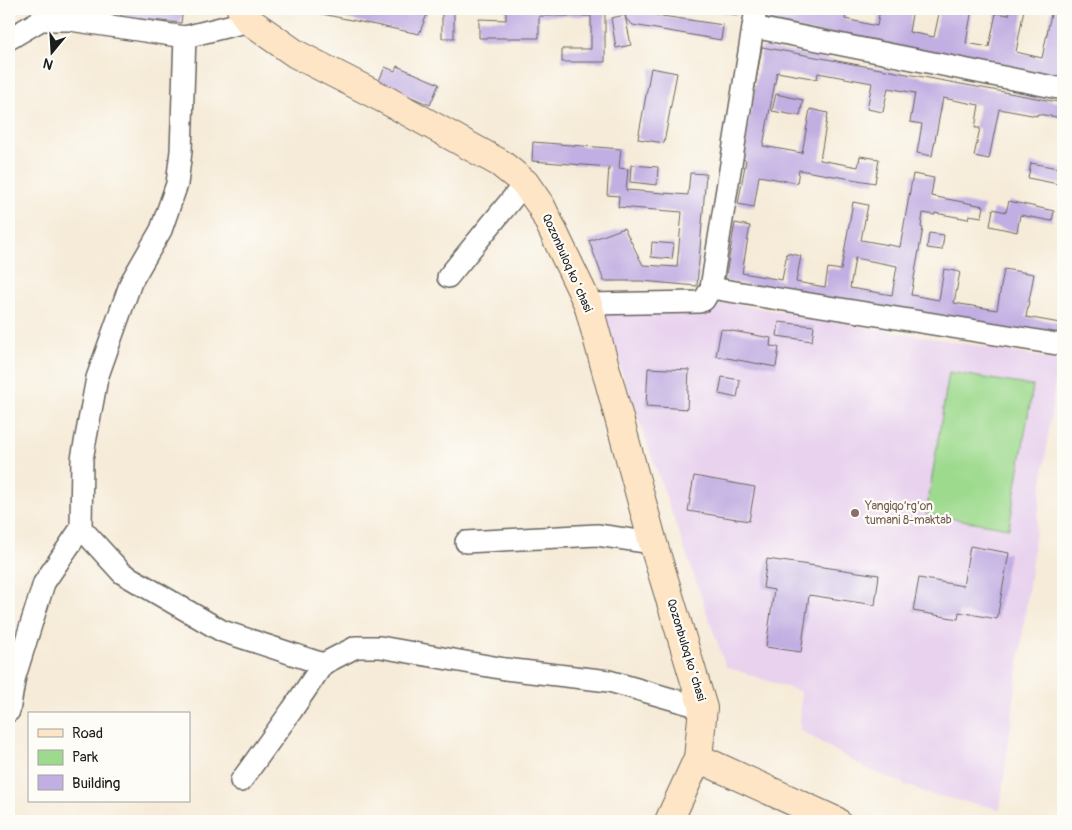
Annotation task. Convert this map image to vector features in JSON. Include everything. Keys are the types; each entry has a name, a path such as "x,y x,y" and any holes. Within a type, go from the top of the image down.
{"main road":[{"name":"Qozonbuloq koʻchasi","path":"245,15 296,54 388,101 500,163 525,183 541,206 588,304 653,542 704,708 698,758 669,821"},
{"path":"698,758 836,821"}],"street":[{"path":"13,36 41,20 70,20 186,38 245,15"},
{"path":"588,304 699,302 704,300 711,288 755,18 1063,88"},
{"path":"9,711 15,676 44,583 81,528 82,459 97,378 131,282 161,230 177,184 181,151 186,38"},
{"path":"448,277 525,183"},
{"path":"711,288 1063,345"},
{"path":"81,528 122,573 222,631 323,664"},
{"path":"466,542 597,535 653,542"},
{"path":"241,781 323,664 356,648 380,647 505,669 609,681 704,708"}],"shaded area":[{"name":"Yangiqo’rg’on tumani 8-maktab","path":"713,300 1058,360 1000,809 929,794 865,768 800,730 801,692 726,667 597,301"}],"green space":[{"path":"949,372 1033,386 1009,528 926,514"}],"building":[{"path":"122,9 183,9 181,23 121,17"},
{"path":"298,9 384,9 409,14 411,9 429,9 419,34"},
{"path":"442,9 454,9 454,38 442,38"},
{"path":"506,9 605,9 605,62 562,62 562,49 591,49 591,16 539,16 539,38 479,38 479,19 506,20"},
{"path":"625,9 637,9 642,13 723,25 721,40 633,25 626,19"},
{"path":"721,9 738,9 737,15 720,12"},
{"path":"766,9 789,9 814,14 815,9 847,9 845,19 877,26 880,9 913,9 909,32 934,37 940,9 972,9 966,43 989,47 996,13 1009,15 1010,9 1024,9 1016,52 1042,58 1052,9 1063,10 1063,80 763,22"},
{"path":"625,15 631,45 616,48 611,18"},
{"path":"762,47 1063,103 1063,118 1037,114 1037,116 999,109 989,159 974,156 980,128 975,128 979,105 943,98 932,156 917,153 922,124 910,122 915,93 888,88 883,112 867,109 872,83 818,73 817,79 777,72 763,146 802,153 810,109 828,113 820,160 858,167 860,156 879,159 875,183 799,170 797,183 759,176 754,207 738,204 746,160 742,159"},
{"path":"397,66 439,84 430,105 378,83 385,67 395,71"},
{"path":"651,68 677,73 664,143 638,139"},
{"path":"776,94 803,100 800,116 772,111"},
{"path":"533,142 621,149 619,168 628,169 626,190 688,195 690,173 706,174 697,286 642,281 604,281 589,241 624,228 643,265 677,267 682,212 618,207 619,196 607,195 609,167 532,161"},
{"path":"1031,163 1063,169 1063,185 1028,178"},
{"path":"631,165 658,167 657,185 630,182"},
{"path":"913,174 934,178 931,196 984,206 982,217 969,215 968,219 935,213 935,215 923,213 921,227 923,228 911,295 939,300 944,269 960,272 954,303 997,310 1004,269 1034,274 1026,317 1060,323 1063,309 1063,341 725,281 735,223 750,226 742,273 782,280 787,253 801,256 796,282 825,287 828,268 841,270 853,202 868,205 861,240 900,247","holes":["855,258 897,266 892,295 850,288"]},
{"path":"1009,201 1054,211 1052,221 1020,215 1017,232 990,226 993,209 1006,212"},
{"path":"929,233 944,235 942,250 927,248"},
{"path":"652,242 674,244 672,259 651,257"},
{"path":"779,322 814,326 812,341 777,336"},
{"path":"721,329 771,338 770,346 779,347 776,367 716,356"},
{"path":"648,368 689,370 687,409 646,406"},
{"path":"722,377 740,380 737,398 719,394"},
{"path":"694,476 755,487 749,521 688,511"},
{"path":"970,546 1009,553 997,619 959,612 958,619 913,611 919,578 963,586"},
{"path":"767,559 879,575 875,605 809,595 801,652 766,647 774,590 763,588"}],"place":[{"name":"Yangiqo’rg’on tumani 8-maktab","path":"855,513"}]}
